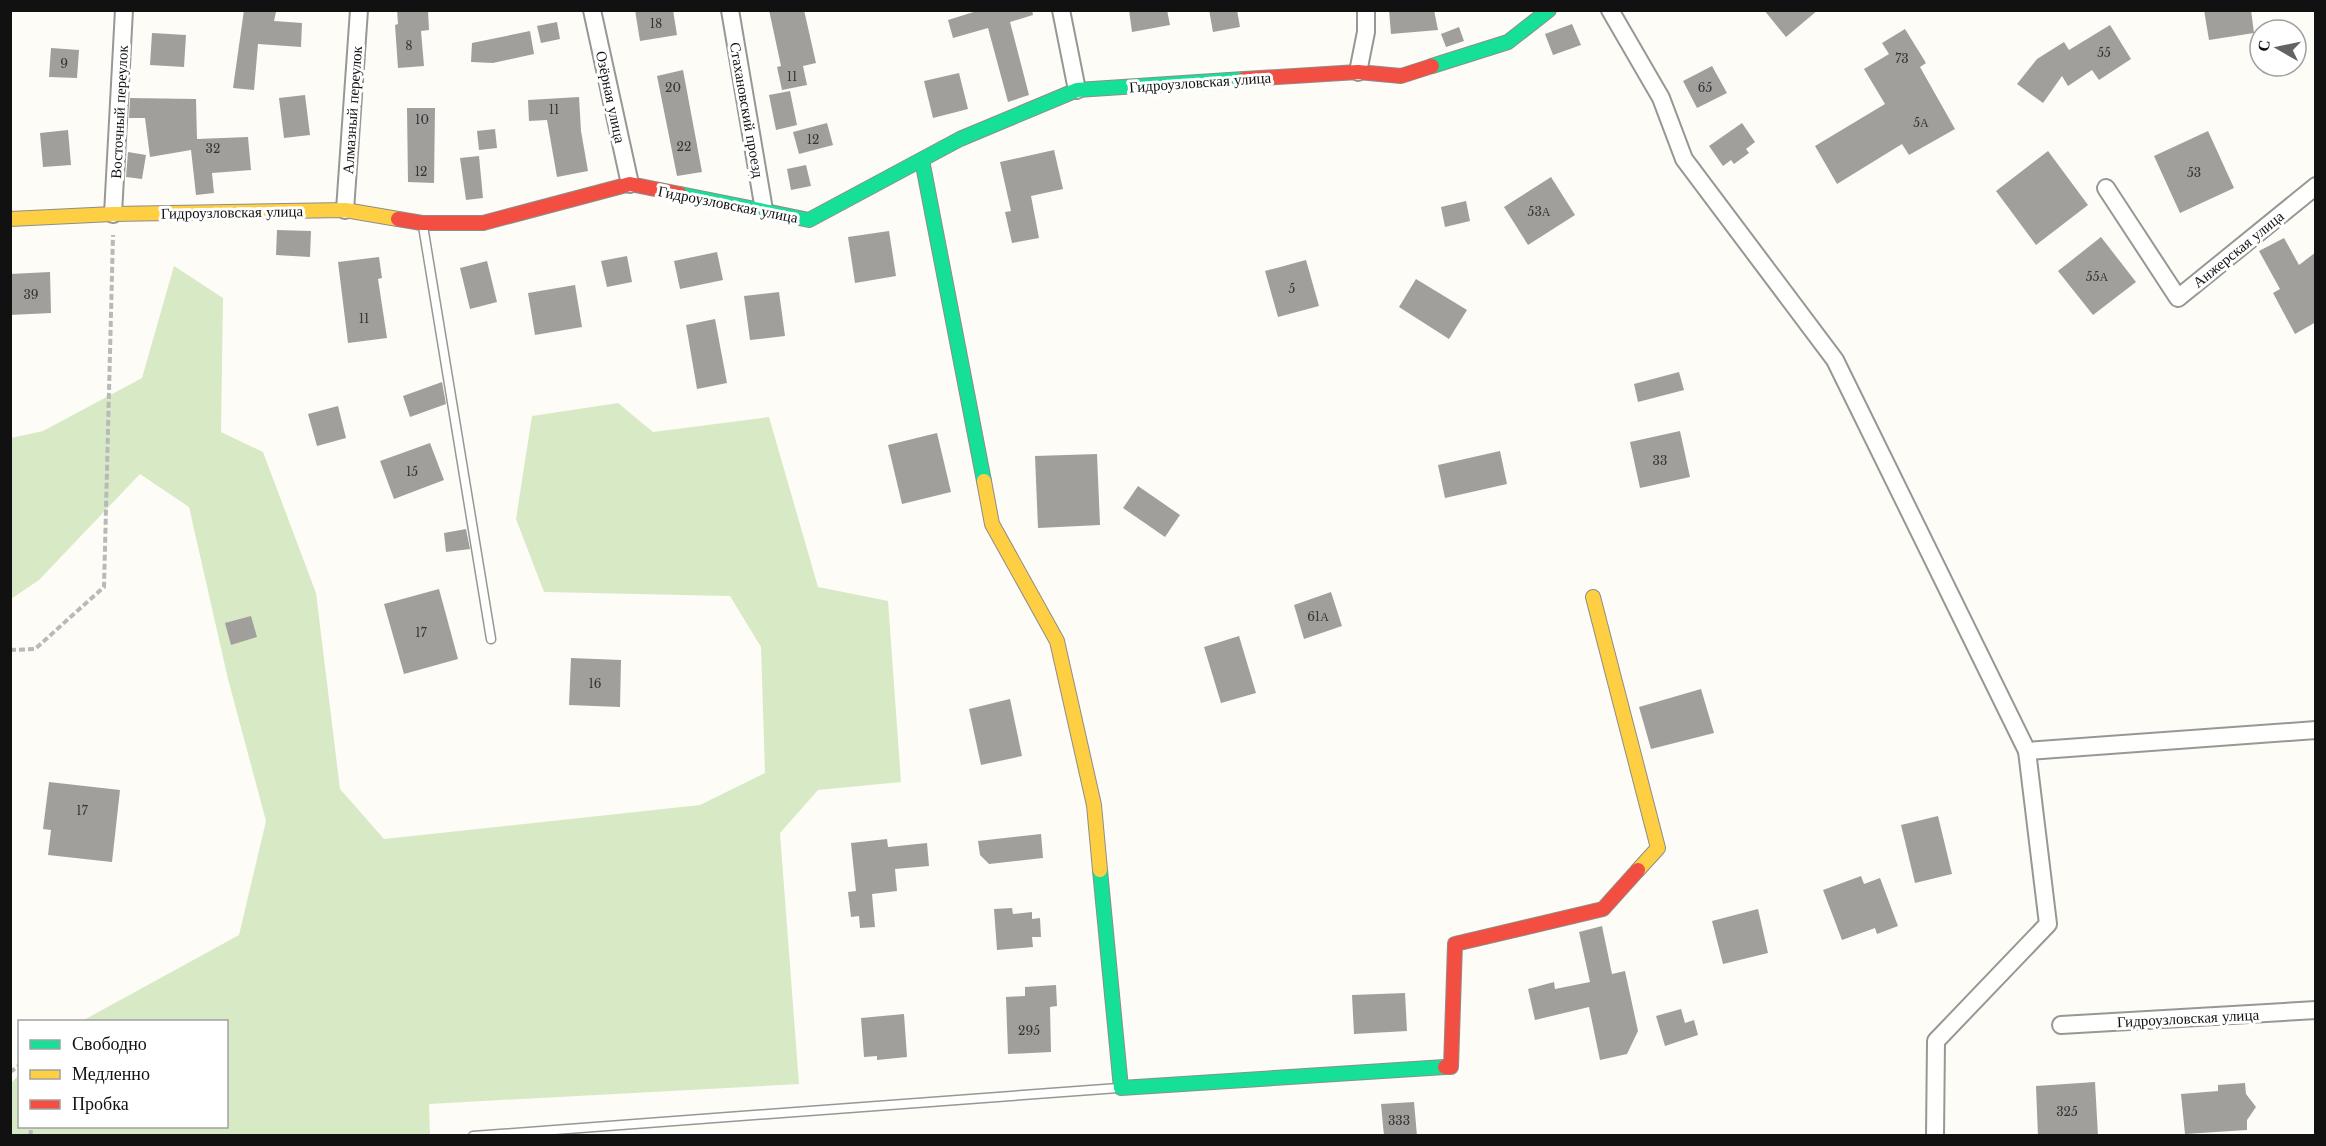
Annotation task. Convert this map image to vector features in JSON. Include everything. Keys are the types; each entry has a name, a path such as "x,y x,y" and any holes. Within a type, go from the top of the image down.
{"street":[{"name":"Восточный переулок","path":"114,214 124,10"},
{"name":"Алмазный переулок","path":"345,210 359,10"},
{"name":"Озёрная улица","path":"592,10 630,184"},
{"name":"Стахановский проезд","path":"730,10 764,210"},
{"path":"1061,10 1077,90"},
{"path":"1358,72 1366,32 1366,10"},
{"name":"Гидроузловская улица","path":"10,219 114,214 345,210 422,223 483,223 630,184 809,220 960,139 1077,90 1358,72 1401,76 1508,42 1549,10"},
{"path":"1610,10 1661,98 1684,159 1836,360 2027,751 2048,924 1936,1041 1935,1136"},
{"path":"922,160 992,524 1057,641 1094,805 1121,1088 1451,1067 1455,944 1602,909 1658,848 1593,597"},
{"name":"Анжерская улица","path":"2106,188 2178,298 2316,186"},
{"path":"2027,751 2316,730"},
{"name":"Гидроузловская улица","path":"2061,1025 2316,1010"}],"lane":[{"path":"422,223 492,639"},
{"path":"473,1136 1121,1088"}],"path":[{"path":"10,650 35,649 104,587 114,214"}],"green space":[{"path":"174,266 223,298 221,432 263,452 316,593 340,789 384,839 700,805 765,773 761,647 730,596 544,592 516,519 532,416 618,403 653,432 769,417 818,587 888,601 901,782 818,790 780,833 799,1084 429,1104 430,1135 11,1135 11,1083 18,1076 18,1128 228,1128 228,1020 84,1020 239,935 266,821 228,679 189,507 140,474 39,580 11,599 11,438 43,431 142,378"}],"building":[{"path":"244,10 276,12 274,21 302,23 301,47 258,44 254,90 233,88"},
{"path":"397,10 428,10 429,30 421,31 424,66 398,68 395,25 398,24"},
{"path":"635,10 673,10 677,35 640,41"},
{"path":"769,10 804,10 816,63 803,66 807,85 782,90 777,67 781,66"},
{"path":"980,10 1032,10 1033,15 1010,22 1029,95 1008,102 988,28 953,38 948,20"},
{"path":"1129,10 1167,10 1170,25 1132,32"},
{"path":"1209,10 1237,10 1240,27 1213,32"},
{"path":"1389,10 1434,10 1438,30 1391,34"},
{"path":"1764,10 1818,10 1786,37"},
{"path":"2204,10 2251,10 2252,18 2248,18 2248,34 2209,40"},
{"path":"557,22 560,39 541,43 537,26"},
{"path":"1572,24 1581,45 1553,55 1545,34"},
{"path":"2110,25 2131,59 2099,80 2092,70 2068,86 2062,76 2043,103 2017,84 2037,59 2064,42 2069,50"},
{"path":"1459,27 1464,41 1446,47 1441,34"},
{"path":"1905,29 1926,63 1920,67 1955,129 1909,155 1902,144 1837,184 1815,146 1885,104 1864,69 1889,54 1882,43"},
{"path":"530,31 534,54 493,63 471,62 472,43"},
{"path":"152,33 186,35 184,67 150,65"},
{"path":"51,48 79,50 77,78 49,77"},
{"path":"1712,66 1727,93 1697,108 1683,81"},
{"path":"683,70 702,172 677,176 657,76"},
{"path":"959,73 968,109 933,118 924,81"},
{"path":"790,91 797,125 776,130 769,95"},
{"path":"305,95 310,135 284,138 279,98"},
{"path":"579,97 581,131 588,171 557,177 547,120 529,121 528,100"},
{"path":"130,98 196,99 197,139 248,137 251,170 212,173 214,193 196,195 191,150 150,157 145,118 129,118"},
{"path":"407,108 435,108 434,183 408,182"},
{"path":"827,123 833,145 799,154 793,132"},
{"path":"1742,123 1755,142 1746,149 1749,153 1734,164 1731,160 1723,166 1709,146"},
{"path":"495,129 497,148 479,150 477,131"},
{"path":"68,130 71,165 43,167 40,133"},
{"path":"2208,131 2234,188 2180,213 2154,156"},
{"path":"1054,150 1063,189 1031,196 1039,238 1012,243 1005,212 1011,211 1000,162"},
{"path":"2048,151 2088,205 2036,245 1996,191"},
{"path":"128,152 146,155 142,179 126,177"},
{"path":"479,156 483,198 466,200 460,158"},
{"path":"806,165 811,186 791,190 787,169"},
{"path":"1551,177 1575,215 1528,245 1504,207"},
{"path":"1466,201 1470,221 1445,227 1441,207"},
{"path":"277,230 311,231 310,257 276,255"},
{"path":"889,231 896,276 855,283 848,237"},
{"path":"2101,237 2136,282 2093,315 2058,271"},
{"path":"2284,238 2299,265 2316,252 2316,322 2295,334 2273,293 2280,289 2259,251"},
{"path":"717,252 723,280 680,289 674,261"},
{"path":"627,256 632,282 607,287 601,261"},
{"path":"379,257 382,278 378,279 387,338 348,343 338,262"},
{"path":"1306,260 1319,306 1278,317 1265,271"},
{"path":"487,261 497,302 470,309 460,268"},
{"path":"50,272 51,313 10,315 10,274"},
{"path":"1416,279 1467,310 1449,339 1399,307"},
{"path":"575,285 582,327 535,335 528,293"},
{"path":"779,292 785,336 750,340 744,296"},
{"path":"715,319 727,383 697,389 686,325"},
{"path":"1679,372 1684,390 1638,402 1634,384"},
{"path":"442,382 446,404 410,417 403,396"},
{"path":"338,406 346,438 317,446 308,414"},
{"path":"1680,431 1690,477 1640,488 1630,442"},
{"path":"937,433 951,492 902,504 888,445"},
{"path":"430,443 444,480 394,499 380,461"},
{"path":"1500,451 1507,484 1445,498 1438,465"},
{"path":"1097,454 1100,525 1038,528 1035,456"},
{"path":"1138,486 1180,515 1165,537 1123,508"},
{"path":"466,529 470,549 446,552 444,533"},
{"path":"439,589 458,659 404,674 384,604"},
{"path":"1331,592 1342,626 1304,639 1294,605"},
{"path":"251,616 257,637 231,645 225,623"},
{"path":"1239,636 1256,693 1221,703 1204,647"},
{"path":"571,658 621,660 620,707 569,705"},
{"path":"1701,689 1714,733 1651,749 1639,707"},
{"path":"1010,699 1022,756 981,765 969,709"},
{"path":"49,782 120,790 112,862 48,855 51,830 43,829"},
{"path":"1938,816 1952,874 1915,883 1901,825"},
{"path":"1041,834 1043,858 989,864 980,855 978,841"},
{"path":"887,839 888,847 927,843 929,866 895,869 897,891 872,894 875,927 860,928 859,916 851,917 848,892 856,891 851,843"},
{"path":"1861,876 1864,884 1880,878 1898,926 1877,934 1875,928 1842,940 1823,890"},
{"path":"1012,908 1013,914 1032,912 1032,919 1040,918 1041,937 1032,937 1033,947 997,950 994,909"},
{"path":"1758,909 1768,953 1723,964 1712,921"},
{"path":"1602,926 1612,974 1625,971 1638,1031 1627,1054 1600,1060 1589,1007 1535,1020 1528,989 1554,982 1555,989 1590,982 1579,932"},
{"path":"1056,985 1057,1006 1050,1007 1051,1052 1008,1054 1006,997 1025,996 1025,987"},
{"path":"1405,993 1407,1031 1354,1034 1352,995"},
{"path":"1681,1009 1685,1023 1694,1020 1698,1035 1665,1046 1656,1016"},
{"path":"904,1014 907,1057 877,1060 877,1056 864,1057 861,1018"},
{"path":"2095,1082 2098,1136 2038,1136 2036,1086"},
{"path":"2245,1083 2246,1094 2256,1107 2247,1120 2247,1130 2185,1134 2181,1094 2218,1091 2218,1085"},
{"path":"1414,1102 1417,1136 1384,1136 1381,1104"}],"traffic: fast":[{"path":"1432,66 1508,42 1549,10"},
{"path":"680,194 809,220 960,139 1077,90 1244,79"},
{"path":"922,160 984,481"},
{"path":"1100,870 1121,1088 1445,1067"}],"traffic: slow":[{"path":"10,219 113,214 345,210 398,219"},
{"path":"984,481 992,524 1057,641 1094,805 1100,870"},
{"path":"1593,597 1658,848 1638,870"}],"traffic: jam":[{"path":"1244,79 1358,72 1401,76 1432,66"},
{"path":"398,219 422,223 483,223 630,184 680,194"},
{"path":"1445,1067 1451,1067 1455,944 1603,909 1638,870"}]}
